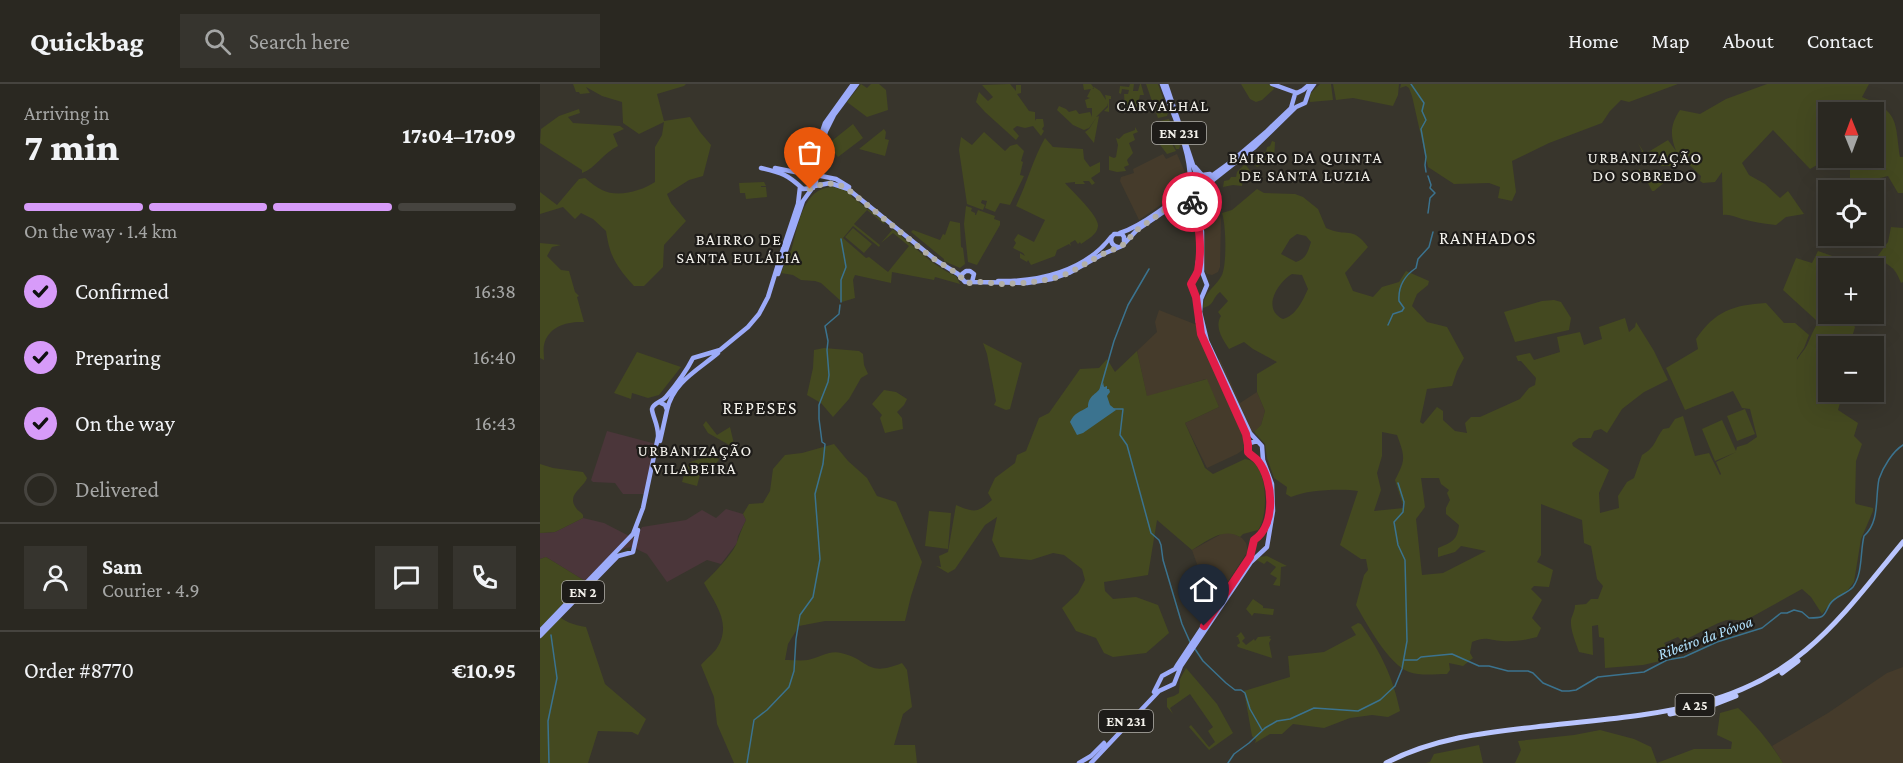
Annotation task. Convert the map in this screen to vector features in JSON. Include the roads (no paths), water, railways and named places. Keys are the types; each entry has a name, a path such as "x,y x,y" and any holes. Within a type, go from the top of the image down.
{"highway":[{"name":"A 25","path":"1386,763 1470,735 1691,707 1744,690 1793,661 1821,637 1845,612 1903,542"},
{"name":"A 25","path":"1429,747 1498,734 1692,711 1738,696 1786,670 1824,639 1903,547"},
{"name":"A 25","path":"1393,763 1407,755"}],"main road":[{"path":"768,297 784,259 801,206 817,180 815,175 817,158 826,131 855,84"},
{"path":"768,297 798,204 799,176 812,161 825,123 855,84"},
{"name":"EN 231","path":"1164,84 1199,181"},
{"name":"EN 231","path":"1164,84 1190,169 1189,184"},
{"path":"1272,84 1296,96 1305,94 1307,98"},
{"path":"1310,84 1296,96 1291,108 1277,122 1210,177 1199,181 1193,180 1182,194 1134,227 1116,233 1100,250 1082,262 1043,277 1000,281 980,278 970,271 957,270 937,258 844,183 826,176 815,175 811,171 792,172 760,166 786,174 806,190 830,183 848,189 931,257 958,274 967,283 1012,284 1044,280 1069,273 1118,247 1172,205 1192,193 1199,193 1255,147 1294,109 1306,102 1314,84"},
{"path":"1296,96 1295,104 1301,105"},
{"path":"1191,157 1197,171 1205,176 1232,161"},
{"path":"817,158 819,169 826,176"},
{"path":"1199,181 1202,189"},
{"path":"1189,184 1192,193"},
{"name":"EN 231","path":"1085,759 1091,763 1159,691 1173,685 1181,666 1251,562 1267,547 1273,511 1271,480 1259,442 1250,433 1204,333 1200,312 1201,299 1207,285 1202,272 1199,202 1202,189"},
{"name":"EN 231","path":"1079,763 1091,756 1109,739 1154,693 1164,674 1178,664 1250,557 1254,540 1259,537 1267,523 1270,508 1269,494 1261,467 1248,452 1246,434 1201,334 1191,284 1197,273 1199,255 1197,211 1192,193"},
{"path":"1172,205 1189,200 1197,211"},
{"path":"1120,233 1124,237 1124,243"},
{"path":"1111,237 1112,244 1118,247"},
{"path":"962,279 964,272"},
{"path":"971,282 974,275"},
{"path":"1194,279 1200,277 1204,279"},
{"path":"1194,291 1204,290"},
{"name":"EN 2","path":"540,636 618,556 633,552 636,535 649,497 671,397 677,387 753,323 768,297"},
{"name":"EN 2","path":"700,355 720,351"},
{"path":"661,403 667,410 664,416 659,418 653,414 653,407 661,403 687,371 693,358 700,355 706,360 705,364"},
{"path":"690,364 693,368 699,368"},
{"name":"EN 2","path":"540,631 633,534 646,496 658,437 658,427 653,414"},
{"path":"1248,445 1252,442 1259,442"},
{"path":"1253,456 1258,456 1262,451"},
{"path":"1259,537 1267,543"},
{"path":"628,554 624,552 625,543 633,542 635,545"},
{"path":"1252,547 1257,552 1262,552"},
{"path":"1169,672 1176,679"},
{"path":"1161,678 1162,683 1167,687"}],"water":[{"path":"1103,382 1104,387 1107,386 1110,392 1107,396 1110,405 1116,410 1077,435 1070,422 1075,415 1088,407 1090,399 1100,389"}],"waterway":[{"path":"1411,84 1424,103 1422,111 1426,120 1421,129 1426,172"},
{"path":"1428,176 1430,188 1435,193 1430,198 1428,213"},
{"path":"1388,325 1393,314 1404,308 1399,301 1401,287 1405,278 1416,268 1418,259 1429,247 1433,232"},
{"path":"841,239 846,267 841,280 841,302"},
{"path":"1100,390 1114,341 1128,305 1149,269"},
{"path":"747,763 754,720 789,687 794,671 800,615 813,597 820,559 815,494 823,464 825,444 822,442 819,405 829,375 825,326 839,314 840,305"},
{"path":"1113,409 1123,409 1120,435 1127,445 1151,533 1161,545 1163,560 1182,624 1190,642"},
{"name":"Ribeiro da Póvoa","path":"1404,660 1452,654 1479,666 1508,671 1528,671 1543,683 1562,691 1569,691 1576,690 1598,677 1644,672 1667,660 1684,657 1717,642 1762,628 1781,613 1794,610 1802,612 1809,618 1821,617 1832,601 1853,587 1856,581 1860,569 1864,536 1875,517 1879,479 1889,460 1903,445"},
{"path":"1228,763 1234,754 1277,721 1290,719 1314,708 1358,711 1380,700 1395,686 1402,669 1407,641 1405,560 1398,545 1394,522 1403,512 1404,502 1398,483"},
{"path":"549,763 548,721 557,678 551,635"},
{"path":"1195,649 1203,661 1226,683 1235,690 1245,693 1250,709 1262,730"}],"district":[{"name":"CARVALHAL","path":"1163,105"},
{"name":"BAIRRO DA QUINTA DE SANTA LUZIA","path":"1306,166"},
{"name":"URBANIZAÇÃO DO SOBREDO","path":"1645,166"},
{"name":"RANHADOS","path":"1488,238"},
{"name":"BAIRRO DE SANTA EULÁLIA","path":"739,248"},
{"name":"REPESES","path":"760,408"},
{"name":"URBANIZAÇÃO VILABEIRA","path":"695,459"}]}
